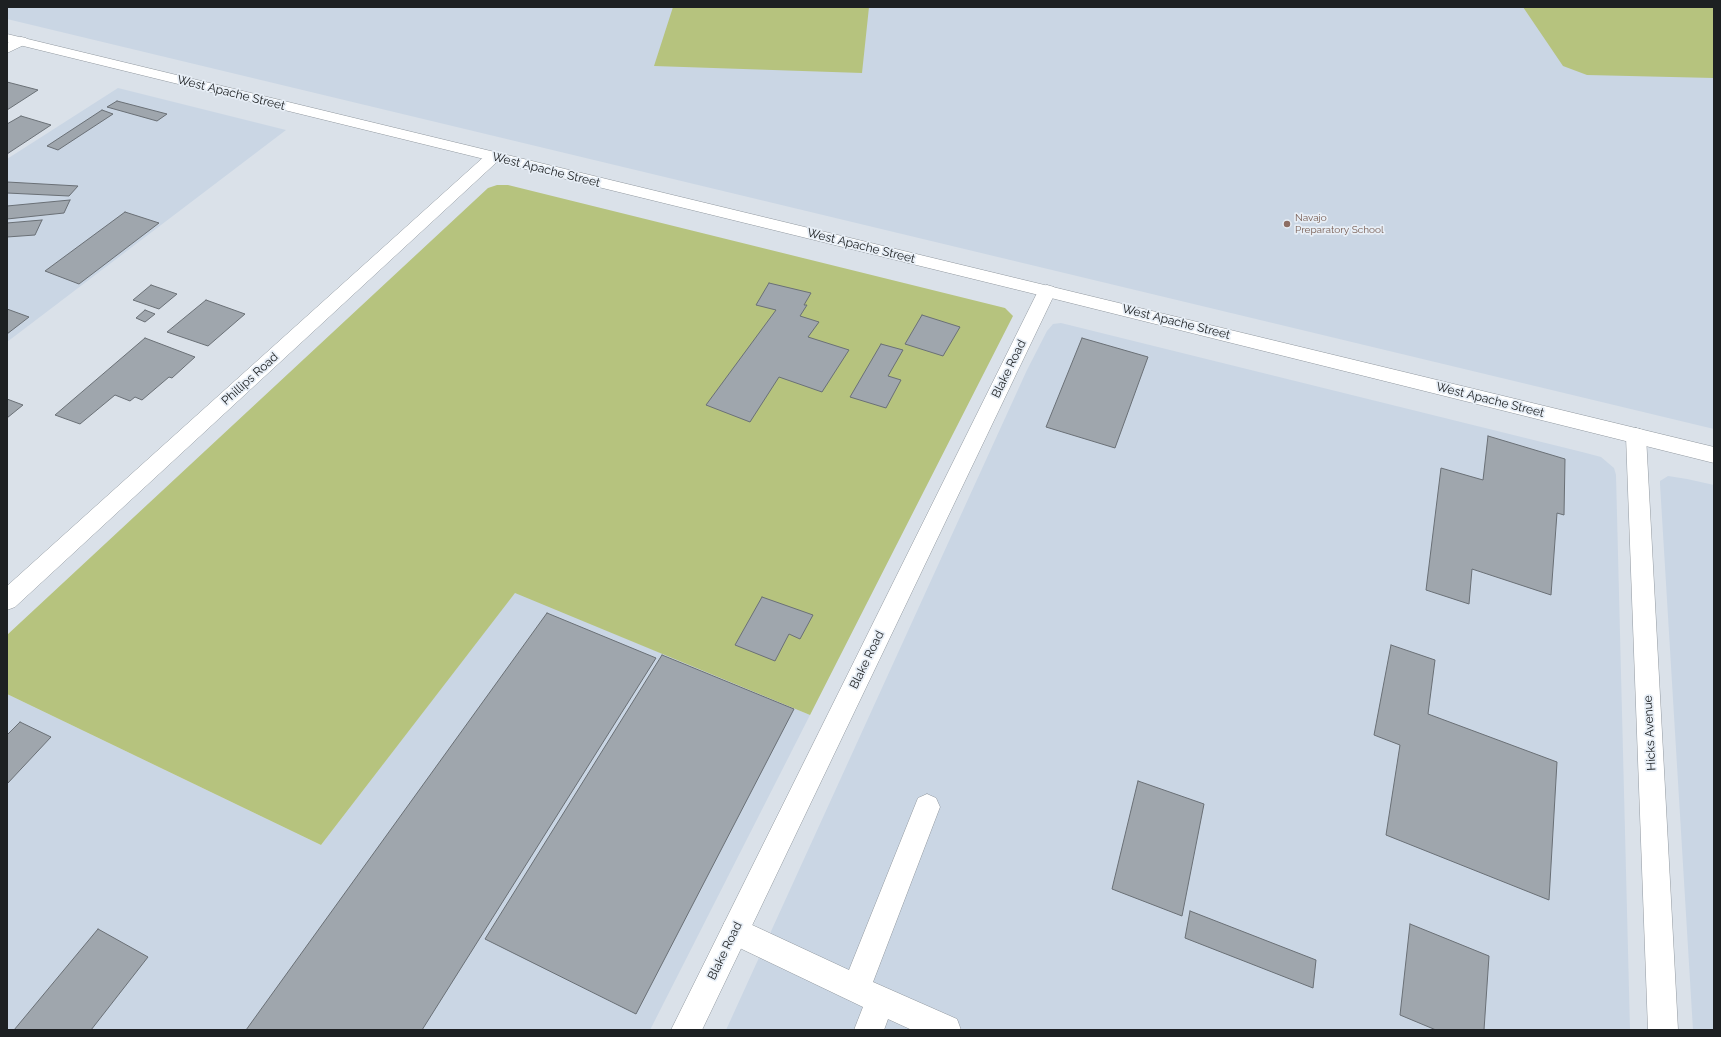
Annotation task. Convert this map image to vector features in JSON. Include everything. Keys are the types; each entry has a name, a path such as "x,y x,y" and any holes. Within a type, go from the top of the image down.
{"main road":[{"name":"West Apache Street","path":"12,43 1047,291 1714,456"},
{"name":"Phillips Road","path":"7,600 493,158"},
{"name":"Blake Road","path":"686,1030 1047,291"},
{"name":"Hicks Avenue","path":"1636,436 1663,1030"},
{"path":"869,1030 868,994 927,807"},
{"path":"735,931 946,1030"}],"shaded area":[{"name":"Navajo Preparatory School","path":"7,7 1714,7 1714,429 7,19"},
{"path":"118,88 286,130 7,342 7,159"},
{"path":"1061,323 1582,452 1601,457 1614,468 1616,475 1630,1030 726,1030 1027,370 1047,331 1053,324"},
{"path":"1668,476 1714,485 1714,1030 1693,1030 1660,484 1660,481"},
{"path":"515,592 810,715 650,1030 7,1030 7,694 321,845"}],"green space":[{"path":"673,7 869,7 862,73 654,66"},
{"path":"1523,7 1714,7 1714,78 1587,75 1563,66"},
{"path":"497,185 508,185 1005,308 1013,316 810,715 515,593 321,845 7,694 7,635 488,188"}],"building":[{"path":"7,82 38,90 7,110"},
{"path":"117,101 167,114 157,121 107,107"},
{"path":"102,110 113,114 58,150 47,146"},
{"path":"21,116 51,125 7,154 7,124"},
{"path":"7,182 78,186 69,196 7,193"},
{"path":"70,200 64,213 7,219 7,206"},
{"path":"125,212 159,223 79,284 45,271"},
{"path":"42,220 35,235 7,237 7,223"},
{"path":"769,283 811,293 804,305 807,305 800,316 819,322 808,337 849,350 822,392 779,377 750,422 706,405 776,310 756,305"},
{"path":"151,285 177,294 159,309 133,300"},
{"path":"206,300 245,314 208,346 167,332"},
{"path":"7,309 29,317 7,334"},
{"path":"145,310 155,314 145,322 136,318"},
{"path":"922,315 960,327 943,356 905,344"},
{"path":"145,338 195,357 172,378 169,377 142,400 135,397 130,401 115,395 80,424 55,415"},
{"path":"1082,338 1148,357 1115,448 1046,427"},
{"path":"881,344 903,350 888,376 901,380 886,408 850,397"},
{"path":"7,399 23,405 7,418"},
{"path":"1488,436 1565,459 1564,515 1557,513 1551,595 1472,569 1469,604 1426,590 1441,468 1483,480"},
{"path":"762,597 813,615 800,639 789,634 775,661 735,645"},
{"path":"547,613 656,658 422,1030 246,1030"},
{"path":"1391,645 1435,660 1428,714 1557,762 1549,900 1386,835 1400,745 1374,735"},
{"path":"662,655 794,709 636,1014 485,939"},
{"path":"20,722 51,737 7,784 7,735"},
{"path":"1138,781 1204,804 1182,916 1112,889"},
{"path":"1190,911 1316,960 1313,988 1185,938"},
{"path":"1410,924 1489,956 1484,1030 1436,1030 1400,1015"},
{"path":"98,929 148,957 91,1030 14,1030"}],"place":[{"name":"Navajo Preparatory School","path":"1287,224"}]}
